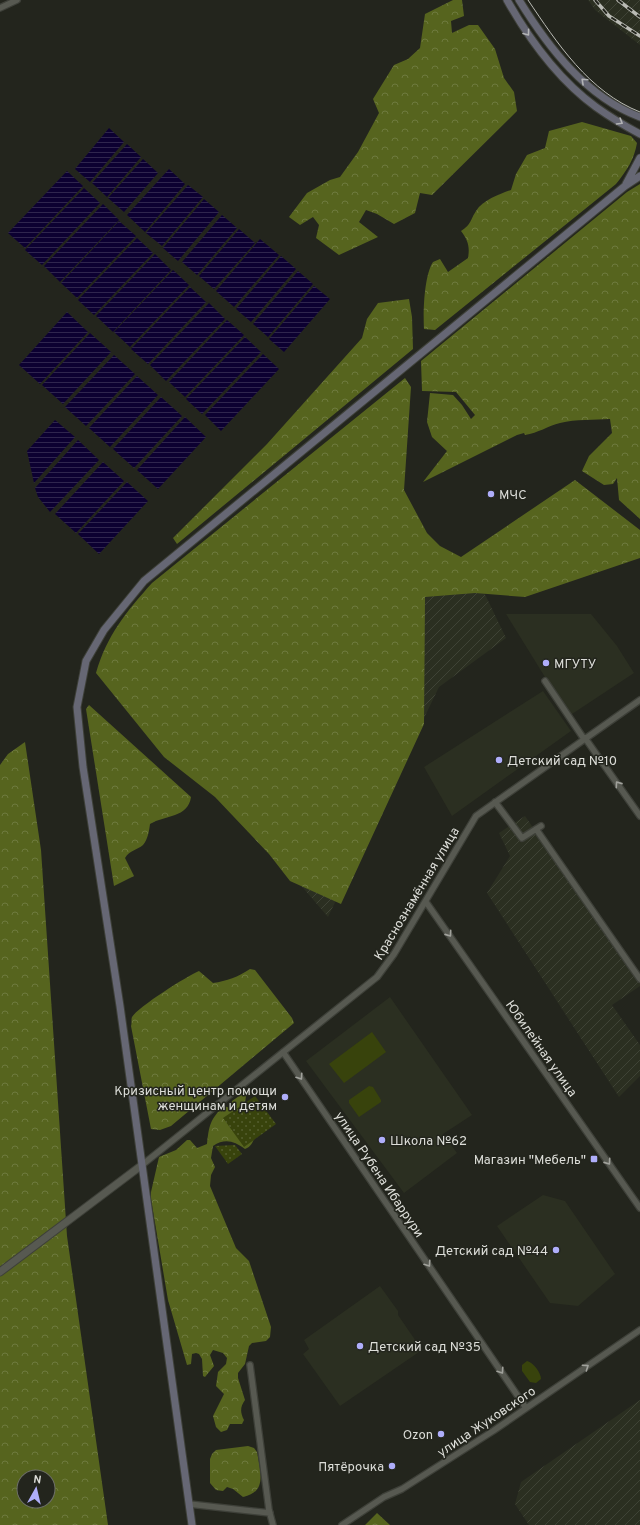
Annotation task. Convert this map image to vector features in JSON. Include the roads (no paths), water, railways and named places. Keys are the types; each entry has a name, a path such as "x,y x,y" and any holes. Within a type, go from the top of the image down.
{"main road":[{"path":"506,0 537,46 578,93 596,107 640,134"},
{"path":"519,0 546,41 569,67 593,90 619,108 640,117"},
{"path":"625,186 640,158"},
{"path":"192,1525 120,1006 83,768 77,707 86,661 104,630 144,581 625,186 640,176"}],"street":[{"path":"0,8 18,0"},
{"path":"545,681 640,816"},
{"name":"Краснознамённая улица","path":"142,1165 377,977 394,954 426,902 472,820 495,802 640,700"},
{"path":"495,802 522,838 538,828 640,979"},
{"name":"Юбилейная улица","path":"426,902 640,1208"},
{"name":"улица Рубена Ибаррури","path":"283,1052 526,1408"},
{"path":"0,1272 142,1165"},
{"name":"улица Жуковского","path":"342,1525 384,1497 402,1489 526,1408 640,1330"},
{"path":"250,1365 270,1513 273,1525"},
{"path":"189,1504 270,1513"}],"tram line":[{"path":"528,0 576,65 605,92 640,112"}],"railway":[{"path":"595,0 609,16 640,36"},
{"path":"618,0 640,17"}],"place":[{"name":"МЧС","path":"491,494"},
{"name":"МГУТУ","path":"546,663"},
{"name":"Детский сад №10","path":"499,760"},
{"name":"Кризисный центр помощи женщинам и детям","path":"285,1097"},
{"name":"Школа №62","path":"382,1140"},
{"name":"Магазин \"Мебель\"","path":"594,1159"},
{"name":"Детский сад №44","path":"556,1250"},
{"name":"Детский сад №35","path":"360,1346"},
{"name":"Ozon","path":"441,1434"},
{"name":"Пятёрочка","path":"392,1466"}]}
